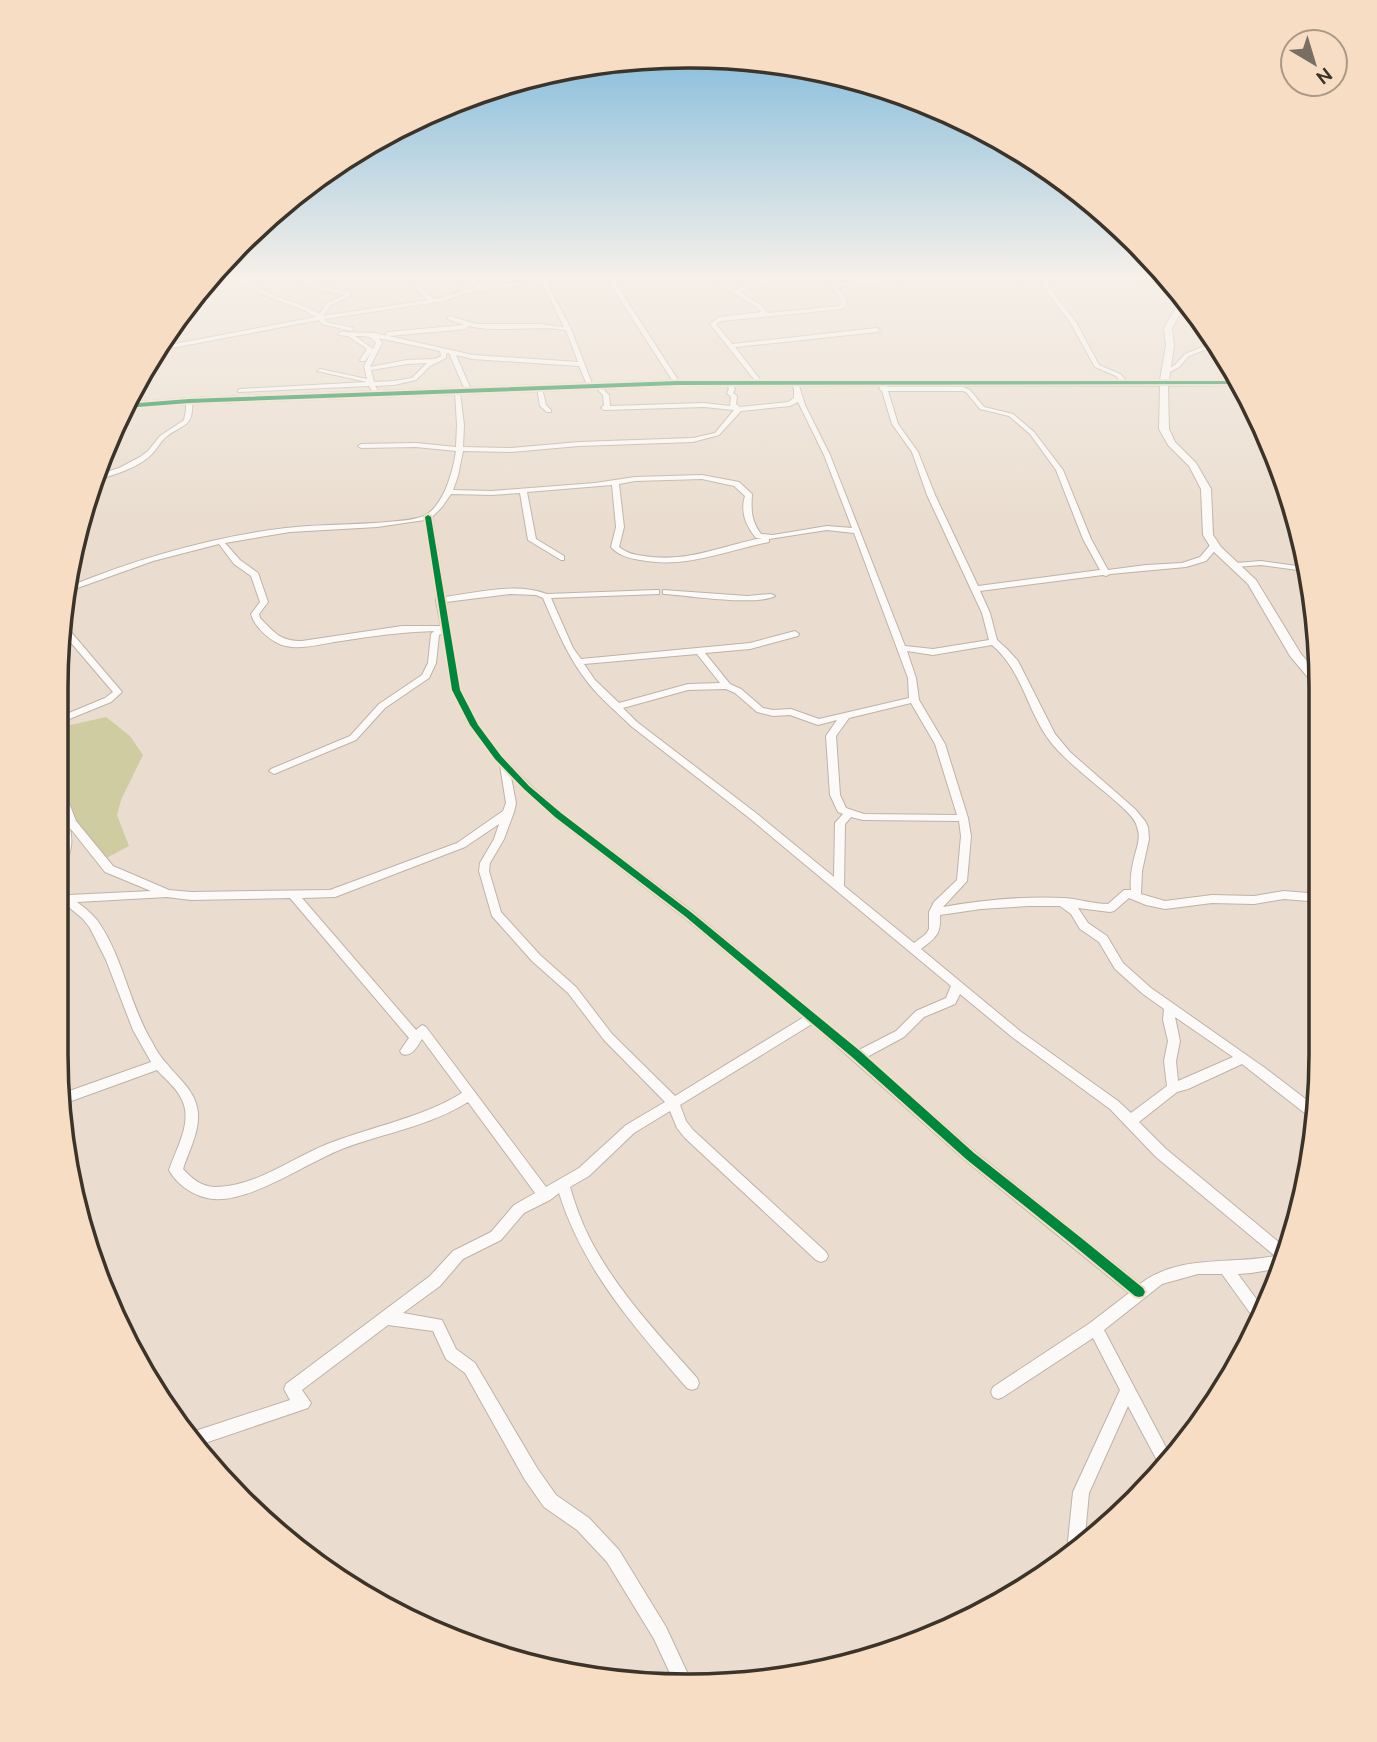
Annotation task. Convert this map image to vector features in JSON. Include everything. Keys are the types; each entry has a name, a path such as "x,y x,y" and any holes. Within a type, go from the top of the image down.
{"street":[{"path":"364,360 361,367 379,395"},
{"path":"370,360 368,369 372,382"},
{"path":"240,390 414,379 437,360"},
{"path":"368,369 407,362 440,360"},
{"path":"456,360 469,392"},
{"path":"523,360 582,364"},
{"path":"581,360 593,386 606,395 607,406 604,408 704,405 739,409 790,404 797,399 796,386"},
{"path":"663,360 677,383"},
{"path":"741,360 759,382"},
{"path":"1094,360 1097,366 1118,375 1126,383"},
{"path":"1168,360 1164,429 1171,443 1200,477 1208,498 1206,529 1214,545 1256,588 1296,656 1308,670"},
{"path":"1165,378 1182,360"},
{"path":"320,371 372,382"},
{"path":"136,406 189,401 677,383 759,382 796,386 1126,383 1165,378 1228,382"},
{"path":"729,382 732,389 730,393 734,396 733,405 739,409"},
{"path":"882,385 968,391 982,408 1018,419 1059,470 1087,539 1106,573"},
{"path":"882,385 895,424 915,452 931,495 986,613 995,642 1005,649 1020,669 1040,718 1054,739 1078,764 1100,779 1140,821 1145,844 1137,865 1136,895"},
{"path":"796,386 827,455 901,648 912,678 914,700 940,744 963,818 966,836 962,881 934,912 934,929 930,937 915,948"},
{"path":"539,388 543,407 549,411"},
{"path":"77,586 160,555 221,542 287,530 428,517 448,492 459,449 460,412 457,393"},
{"path":"106,475 149,453 161,438 184,424 190,415 189,401"},
{"path":"361,446 416,445 511,450 579,444 693,440 717,434 739,409"},
{"path":"657,443 659,454"},
{"path":"448,492 492,493 702,477 736,484 749,494 744,506 754,531 759,536 773,537 827,528 855,531"},
{"path":"615,482 620,527 615,547 624,554 668,563 703,558 740,544 766,540"},
{"path":"523,490 532,540 561,558"},
{"path":"428,517 444,628 460,702 503,763 581,835 677,905 858,1056 970,1156 1088,1248 1139,1292"},
{"path":"221,542 258,581 264,602 255,616 281,642 302,644 410,628 444,628"},
{"path":"974,589 1194,562 1204,558 1214,545"},
{"path":"1236,565 1261,563 1297,568"},
{"path":"440,600 512,592 539,592 546,596 661,592 747,598 771,596"},
{"path":"546,596 578,662 592,682 634,724 709,781 915,948 1016,1034 1114,1105 1161,1153 1276,1252"},
{"path":"274,771 353,738 382,706 426,676 432,663 435,634 444,628"},
{"path":"578,662 750,646 794,634"},
{"path":"68,716 108,700 118,692 71,637"},
{"path":"901,648 933,652 995,642"},
{"path":"700,652 727,686"},
{"path":"616,707 688,687 727,686 738,691 751,705 767,712 791,712 816,722 914,700"},
{"path":"846,715 831,736 836,802 848,814 912,820 963,818"},
{"path":"503,763 510,793 509,812 499,839 485,863 485,879 496,913 536,958 572,990 608,1037 673,1102 681,1124 696,1140 821,1256"},
{"path":"68,898 168,894 222,898 331,894 467,842 509,812"},
{"path":"839,887 840,822 848,814"},
{"path":"68,816 109,869 168,894"},
{"path":"934,912 982,903 1060,902 1103,908 1115,906 1126,893 1136,895 1147,902 1165,905 1212,899 1254,900 1284,895 1309,897"},
{"path":"293,895 415,1037"},
{"path":"1060,902 1075,911 1084,926 1103,939 1112,957 1133,979 1306,1107"},
{"path":"68,903 93,922 108,948 144,1039 159,1063 186,1093 192,1113 184,1153 176,1167 177,1173 187,1182 215,1193 249,1185 354,1139 438,1114 470,1094"},
{"path":"858,1056 900,1034 920,1014 951,1001 957,985"},
{"path":"1170,1008 1169,1020 1174,1041 1170,1060 1173,1088"},
{"path":"201,1437 303,1403 291,1389 435,1281 458,1255 490,1240 519,1209 545,1196 596,1163 620,1136 811,1018"},
{"path":"406,1051 422,1030 545,1196"},
{"path":"1130,1121 1173,1088 1243,1058"},
{"path":"70,1096 159,1063"},
{"path":"563,1185 576,1230 625,1305 692,1383"},
{"path":"998,1392 1095,1328 1158,1279 1182,1271 1227,1269 1273,1261"},
{"path":"1227,1269 1254,1308"},
{"path":"387,1318 437,1325 451,1354 470,1368 531,1474 550,1501 583,1524 613,1556 640,1598 679,1674"},
{"path":"1095,1328 1162,1454"},
{"path":"1077,1537 1082,1492 1128,1389"}],"shaded area":[{"path":"106,717 130,736 143,755 121,800 117,815 129,846 97,863 68,825 68,726"}],"cycle path":[{"path":"137,405 677,383 1229,383"},
{"path":"428,517 456,690 474,725 498,758 558,815 689,915 794,1001 970,1156 1139,1292"}]}
